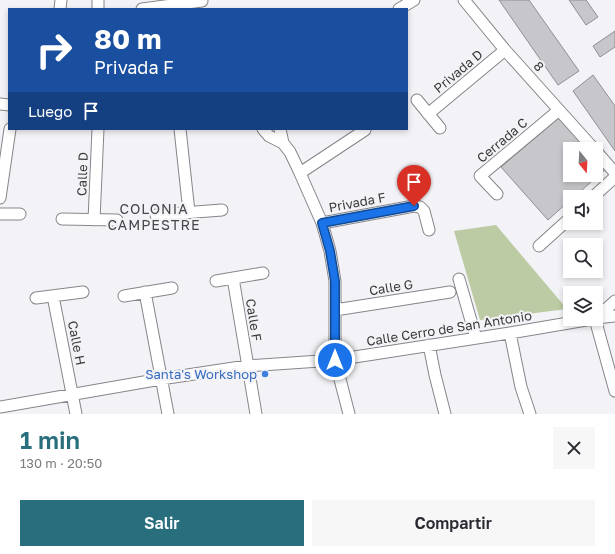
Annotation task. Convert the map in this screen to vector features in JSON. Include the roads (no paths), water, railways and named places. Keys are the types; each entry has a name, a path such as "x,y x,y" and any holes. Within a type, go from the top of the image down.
{"street":[{"path":"401,8 414,0"},
{"name":"8","path":"464,0 588,142"},
{"path":"152,8 203,3"},
{"name":"Privada D","path":"428,114 506,50"},
{"path":"417,100 440,128"},
{"name":"Cerrada C","path":"497,194 480,176 559,110"},
{"path":"0,198 10,130"},
{"name":"Calle D","path":"94,220 98,130"},
{"path":"180,130 189,212"},
{"path":"264,130 269,136 283,142"},
{"path":"280,130 283,142 290,152 322,223 330,251 335,281 335,360 349,414"},
{"path":"300,173 365,130"},
{"name":"8","path":"603,159 615,173"},
{"path":"601,190 615,177"},
{"name":"Privada F","path":"322,223 414,206 420,207 424,211 429,230"},
{"path":"156,216 222,210"},
{"path":"0,214 20,214"},
{"path":"62,219 117,220"},
{"path":"539,246 563,224"},
{"path":"216,281 263,272"},
{"name":"Calle F","path":"234,278 247,366 256,414"},
{"path":"459,279 476,338"},
{"path":"124,296 172,288"},
{"path":"36,298 83,292"},
{"path":"146,292 168,414"},
{"name":"Calle G","path":"335,310 450,292"},
{"name":"Calle H","path":"53,296 76,414"},
{"path":"603,312 615,301"},
{"path":"603,317 615,316"},
{"name":"Calle Cerro de San Antonio","path":"0,406 247,366 335,360 563,324"},
{"path":"598,326 615,391"},
{"path":"510,333 521,387 530,414"},
{"path":"429,345 445,414"}],"place":[{"name":"Santa's Workshop","path":"265,374"}],"district":[{"name":"COLONIA CAMPESTRE","path":"154,218"}]}
